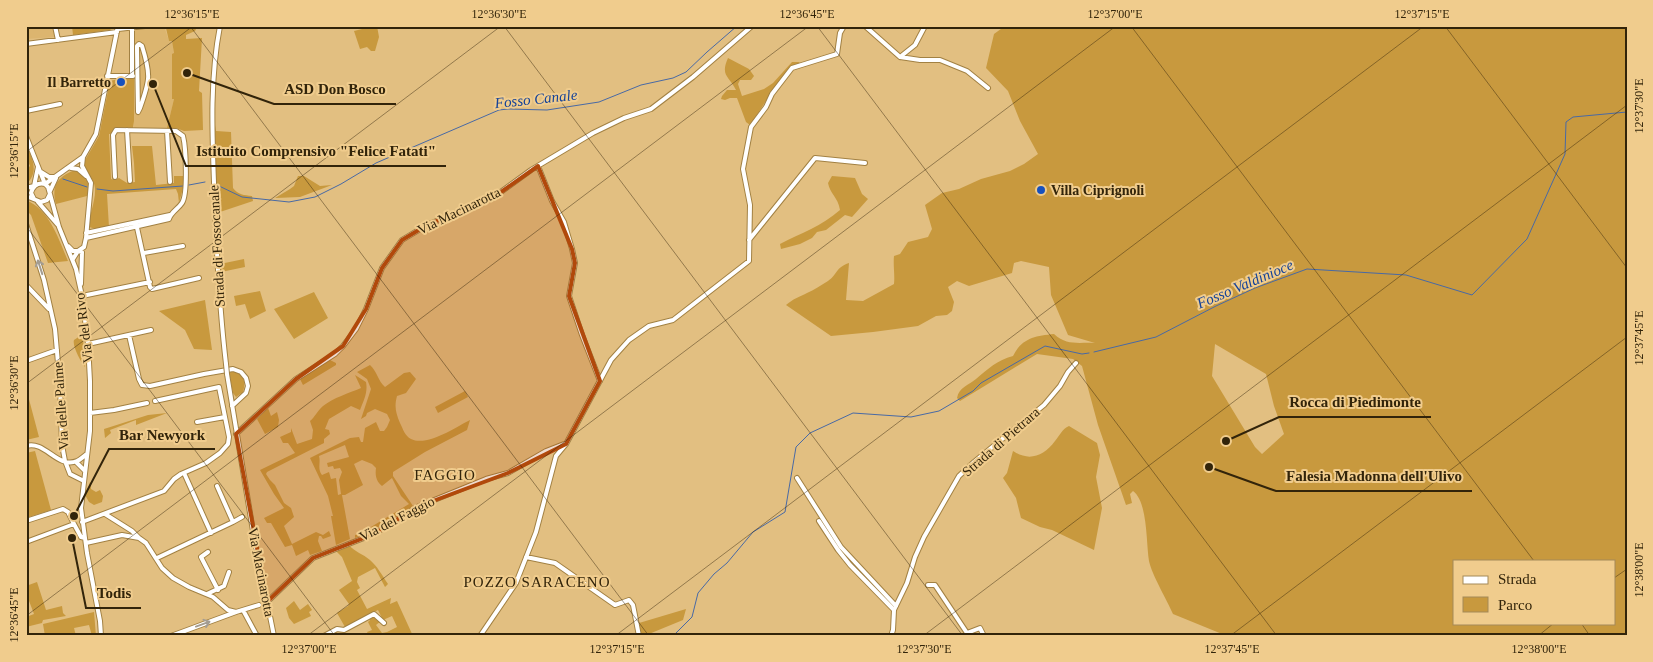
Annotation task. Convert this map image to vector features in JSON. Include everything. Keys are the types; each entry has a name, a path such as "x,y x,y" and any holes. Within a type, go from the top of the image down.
{"street":[{"path":"55,26 58,40"},
{"path":"26,44 145,26"},
{"name":"Strada di Fossocanale","path":"220,26 213,73 211,126 214,224 219,298 236,434"},
{"name":"Via Macinarotta","path":"274,636 236,434 296,379 335,354 343,346 356,329 366,309 382,268 402,240 427,225 494,197 538,166 608,125 651,110 752,26"},
{"path":"480,636 516,583 536,532 556,456 566,444 611,360 629,340 649,326 673,320 749,261 750,205 743,168 751,127 766,107 772,94 792,68 837,54 840,33 844,26"},
{"path":"865,26 900,57 940,60 967,72 988,88"},
{"path":"900,57 914,45 925,26"},
{"path":"132,27 135,76 137,108 138,112 148,85 148,68 142,46 139,44 137,46 135,76"},
{"path":"73,261 73,256 84,247 86,236 91,183 82,166 83,157 96,134 117,29"},
{"path":"107,76 135,76"},
{"path":"26,111 60,104"},
{"path":"86,236 169,218 182,203 186,194 183,136 179,132 118,129 113,135 115,177"},
{"path":"127,130 130,181"},
{"path":"167,131 170,182"},
{"path":"26,136 44,184 48,187 59,227"},
{"path":"26,188 39,183 44,184 83,157"},
{"path":"749,240 815,158 865,163"},
{"path":"38,164 31,193 59,227"},
{"path":"538,166 552,201 564,222 572,249 575,263 569,296 600,381"},
{"path":"68,168 78,169 89,180"},
{"path":"40,170 49,177 57,176"},
{"path":"26,196 44,202 50,197 53,183 57,176"},
{"path":"26,188 32,184 36,177"},
{"name":"Via delle Palme","path":"26,224 44,280 55,329 62,445 65,461 70,474 84,481"},
{"path":"137,225 152,289 199,278"},
{"name":"Via del Rivo","path":"59,227 73,261 82,296 88,344 90,413 81,508 101,636"},
{"path":"66,245 73,251 81,251 83,255 80,290"},
{"path":"144,253 183,246"},
{"path":"82,296 150,282"},
{"path":"26,285 51,311"},
{"path":"88,344 151,330"},
{"path":"128,335 142,385 150,386 233,369 241,372 246,378 248,386 246,393 232,406"},
{"name":"Via delle Palme","path":"26,361 56,350"},
{"name":"Strada di Pietrara","path":"891,636 895,608 907,583 915,557 924,537 959,476 1044,405 1076,363"},
{"path":"82,522 164,491 174,480 206,463 220,453 228,444 229,437 218,387 154,401"},
{"path":"90,413 147,403"},
{"path":"197,422 225,417"},
{"path":"26,446 31,444 38,446 59,460 65,461"},
{"name":"Via del Faggio","path":"268,602 313,558 374,534 417,507 508,472 546,451 566,444"},
{"name":"Via delle Palme","path":"76,462 87,454"},
{"name":"Via delle Palme","path":"65,461 76,462 85,471"},
{"path":"184,473 211,533"},
{"path":"797,478 841,547 895,608"},
{"path":"217,486 233,522"},
{"path":"26,521 63,508 68,512 81,536 85,538"},
{"path":"104,514 132,531 146,543 162,568 173,578 207,594 228,610 236,612"},
{"path":"157,558 242,518"},
{"path":"819,521 850,565 895,608"},
{"path":"26,542 74,524"},
{"path":"86,543 122,535 139,538"},
{"path":"208,552 201,557 218,590"},
{"path":"526,557 555,562 615,605 629,600 633,605 639,636"},
{"path":"207,594 224,586 229,572"},
{"path":"928,585 935,585 968,633 980,628 984,636"},
{"path":"171,636 258,605"},
{"path":"243,610 256,635"},
{"path":"324,636 337,629 344,630 374,614 384,623"}],"highlighted area":[{"path":"538,166 572,249 575,263 569,296 600,381 566,444 508,473 417,507 374,534 313,558 267,602 236,434 296,379 343,346 366,309 382,268 402,240 427,225 494,197"}],"shaded area":[{"path":"26,26 53,26 55,37 26,39"},
{"path":"164,26 169,41 172,41 174,54 172,54 172,99 174,99 167,128 134,128 135,31 138,28"}],"green space":[{"path":"72,26 114,26 110,30 73,35"},
{"path":"182,26 184,28 183,26 195,26 196,29 186,35 186,39 202,38 199,91 202,93 203,130 184,131 176,128 167,128 174,99 172,99 172,54 174,53 172,41 169,41 166,28"},
{"path":"361,26 377,26 379,37 375,51 371,51 367,47 360,49 354,31 362,29"},
{"path":"1005,26 1627,26 1627,636 1227,636 1173,614 1149,561 1144,513 1141,504 1138,496 1133,491 1130,494 1132,503 1126,505 1098,425 1082,366 1073,359 1037,354 960,401 957,398 960,391 997,362 1013,356 1021,345 1030,339 1054,334 1068,342 1095,343 1068,335 1051,295 1049,267 1021,261 1014,263 1012,273 969,286 957,281 948,287 954,302 952,311 947,315 936,316 918,326 831,336 786,305 831,279 839,269 849,263 846,300 863,301 894,284 894,256 900,254 908,242 928,237 932,229 925,205 942,193 1010,171 1038,154 1020,121 1008,91 986,68 994,34","holes":["1215,344 1266,374 1274,406 1284,434 1262,454 1255,447 1212,376"]},
{"path":"728,58 749,69 754,76 751,80 740,80 738,84 742,96 764,89 773,83 792,62 799,62 800,64 785,74 750,125 746,122 737,98 721,99 727,90 736,90 725,72"},
{"path":"118,79 118,85 124,84 124,79 134,79 134,121 133,128 115,127 111,134 109,134 111,179 119,178 127,183 135,182 132,146 152,146 156,185 174,183 174,176 183,176 183,188 179,203 176,189 107,194 109,227 96,229 89,227 95,188 84,162 99,136 110,81"},
{"path":"213,125 215,125 216,131 231,132 233,188 239,193 252,196 253,201 220,212 217,209"},
{"path":"26,144 34,170 33,175 26,184 27,169 30,166 26,156"},
{"path":"75,170 87,181 89,188 87,196 56,204 54,192 57,183 64,176"},
{"path":"298,176 304,176 320,186 332,185 300,197 275,198 294,186"},
{"path":"832,176 855,178 862,194 868,199 852,217 845,215 826,230 817,232 812,238 800,244 781,249 780,244 819,225 840,210 828,183"},
{"path":"26,200 41,211 53,226 68,261 48,263 31,215 26,210"},
{"path":"244,259 245,267 221,272 220,264"},
{"path":"260,291 266,311 250,319 245,304 236,306 234,296"},
{"path":"314,292 328,318 294,339 274,309"},
{"path":"205,300 212,350 194,349 185,330 159,311"},
{"path":"80,336 83,337 85,367 74,346 74,340"},
{"path":"330,360 336,363 336,365 303,385 300,379"},
{"path":"370,365 385,387 404,373 410,372 416,379 406,393 397,396 396,403 400,423 411,439 418,441 433,438 470,420 467,430 425,452 393,472 393,476 413,506 391,521 355,538 355,535 409,504 401,496 392,478 382,486 376,478 376,468 372,464 362,460 354,464 363,485 342,495 350,539 336,545 331,516 333,516 328,496 310,458 350,438 359,437 361,442 363,442 365,428 376,422 380,431 384,431 390,420 387,414 375,409 361,419 371,389 367,379 357,372","holes":["345,445 349,457 327,463 328,467 340,468 342,472 339,480 341,494 338,495 336,478 331,479 329,472 322,475 319,468 319,456"]},
{"path":"234,371 242,376 244,382 243,392 236,397 233,393 229,372"},
{"path":"355,375 366,382 366,393 360,410 351,406 329,419 325,429 329,430 330,434 324,439 324,443 266,474 275,485 284,503 291,508 294,517 284,526 292,544 316,532 323,535 329,531 331,536 323,539 319,536 318,541 322,551 310,555 308,550 296,556 292,545 285,547 271,523 267,523 264,518 284,508 260,470 295,453 288,443 283,443 280,437 291,432 291,428 297,444 312,439 313,430 310,421 321,408 336,398 361,388"},
{"path":"26,388 39,437 26,440"},
{"path":"465,391 468,397 438,413 435,407"},
{"path":"268,408 271,416 277,412 279,420 278,427 265,434 257,419"},
{"path":"167,413 136,425 136,420 110,430 111,433 105,438 104,429 148,415"},
{"path":"1069,426 1097,443 1100,455 1096,477 1102,508 1094,550 1021,518 1016,498 1003,478 1007,473 1013,451 1030,457 1041,454"},
{"path":"35,451 51,510 26,518 26,453"},
{"path":"90,482 91,489 96,492 100,490 103,496 102,502 94,505 89,502 85,495"},
{"path":"349,545 373,562 388,584 385,587 375,568 358,577 357,582 360,588 357,590 367,609 391,598 390,604 397,601 413,636 369,636 367,632 372,630 368,622 369,618 374,616 381,621 376,625 382,633 397,627 392,616 383,620 378,610 345,627 337,613 349,604 339,590 352,581 342,557 335,550"},
{"path":"37,582 46,610 62,606 63,613 66,616 43,620 42,623 26,627 26,617 34,614 26,593 26,586"},
{"path":"294,601 300,610 308,604 312,610 309,612 311,616 294,624 289,618 286,608"},
{"path":"686,609 683,620 644,636 641,634 639,623"},
{"path":"94,612 96,636 92,636 89,625 74,628 76,636 45,636 43,624"}],"waterway":[{"name":"Fosso Canale","path":"217,185 242,197 289,202 315,197 376,163 499,110 547,110 599,102 641,85 673,78 686,72 737,26"},
{"name":"Fosso Valdinioce","path":"1094,352 1156,337 1255,288 1307,269 1406,275 1472,295 1527,239 1565,154 1566,122 1573,117 1627,112"},
{"name":"Fosso Canale","path":"63,179 87,187"},
{"name":"Fosso Canale","path":"189,185 205,182"},
{"name":"Fosso Canale","path":"97,189 113,191 183,186"},
{"name":"Fosso Valdinioce","path":"673,636 692,617 698,593 714,574 727,563 753,532 785,512 796,447 810,433 853,413 911,417 939,411 973,391 981,383 1045,346 1082,354 1089,353"}],"place":[{"name":"ASD Don Bosco","path":"187,73"},
{"name":"Il Barretto","path":"121,82"},
{"name":"Istituito Comprensivo \"Felice Fatati\"","path":"153,84"},
{"name":"Villa Ciprignoli","path":"1041,190"},
{"name":"Rocca di Piedimonte","path":"1226,441"},
{"name":"Falesia Madonna dell'Ulivo","path":"1209,467"},
{"name":"Bar Newyork","path":"74,516"},
{"name":"Todis","path":"72,538"}],"district":[{"name":"FAGGIO","path":"445,475"},
{"name":"POZZO SARACENO","path":"537,582"}]}
